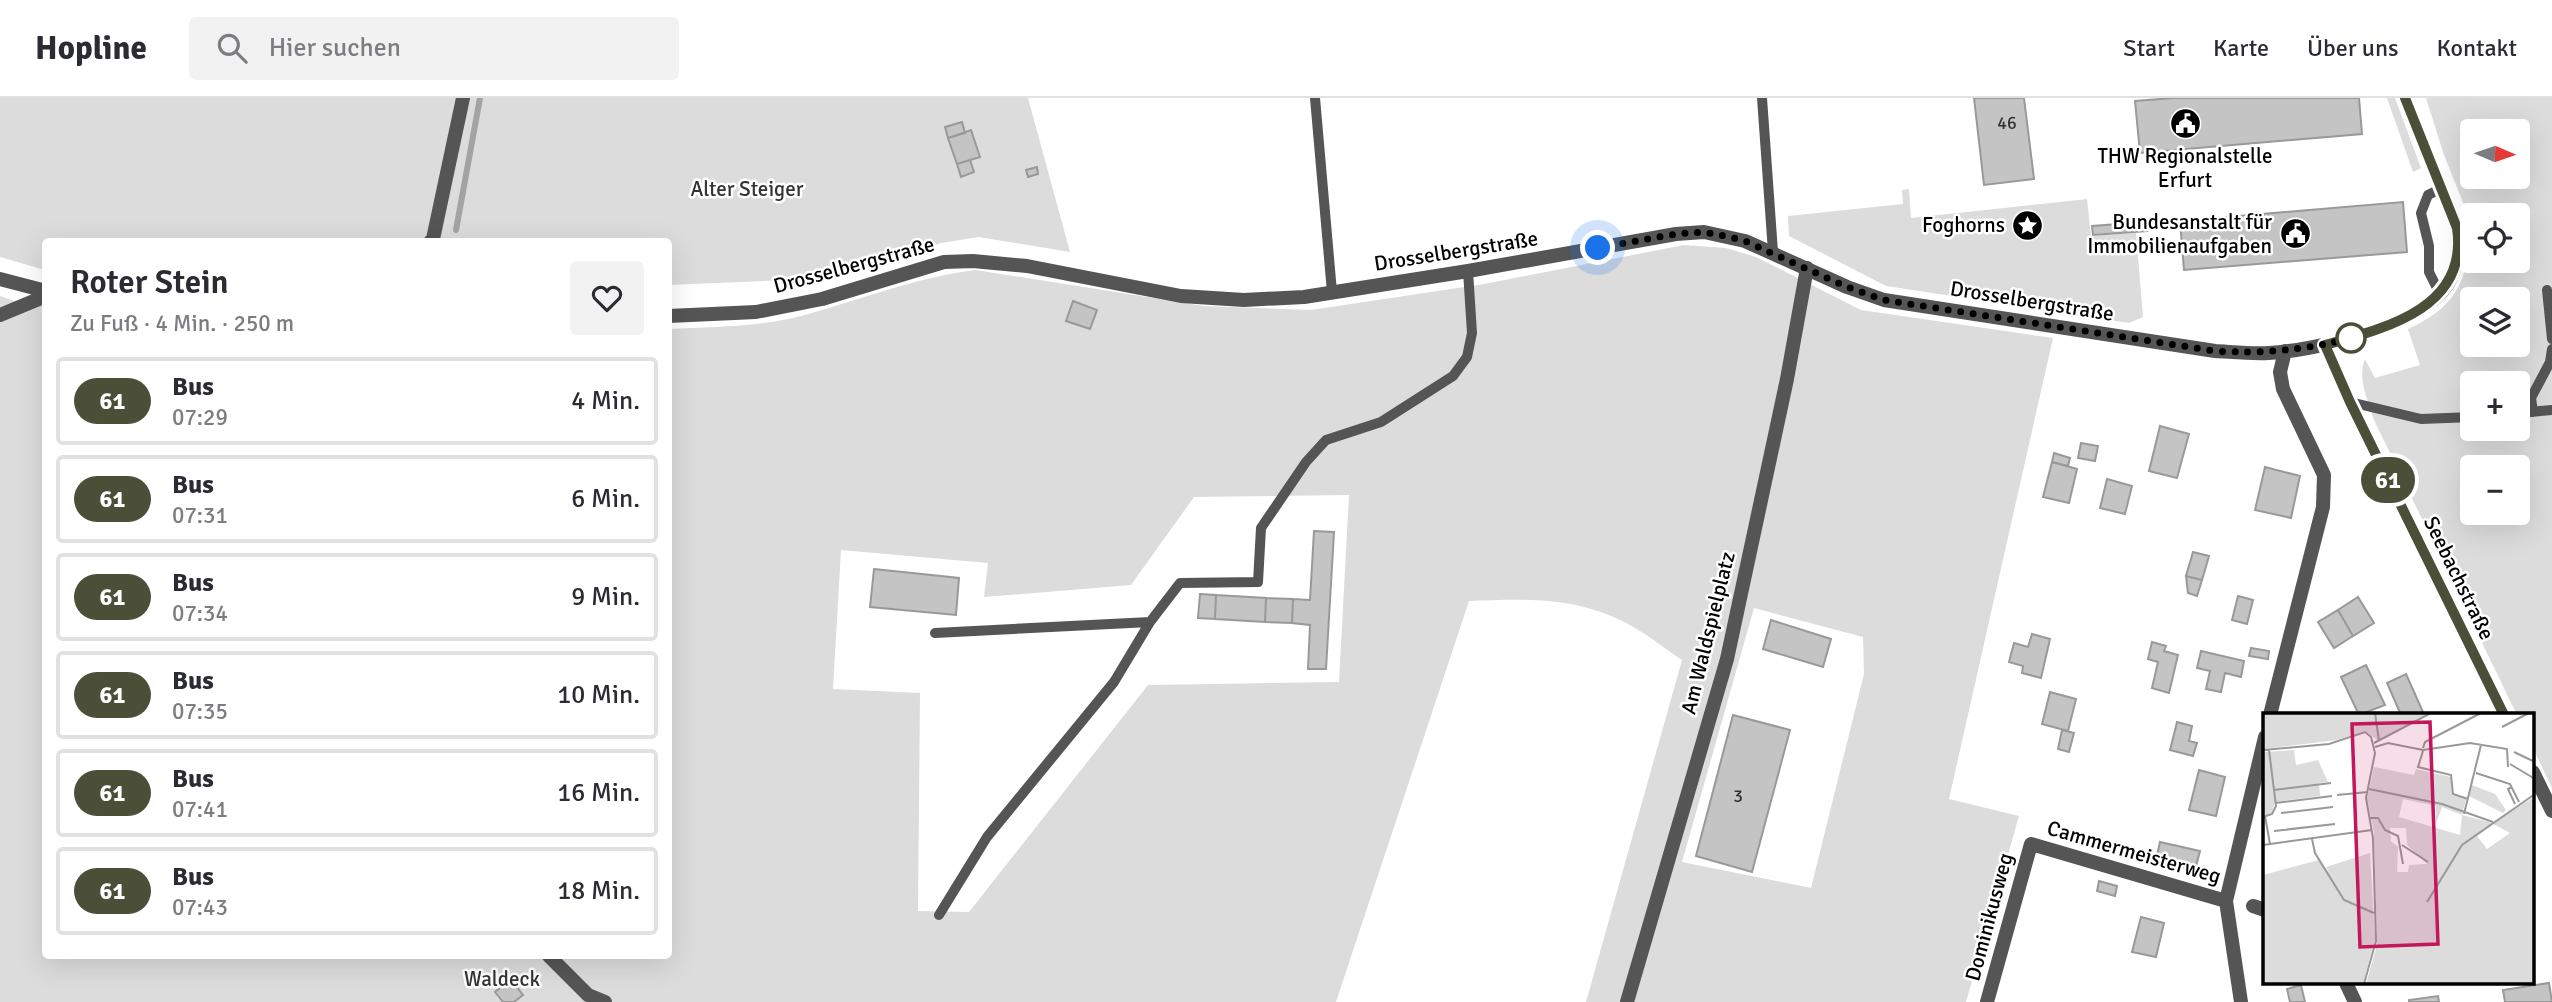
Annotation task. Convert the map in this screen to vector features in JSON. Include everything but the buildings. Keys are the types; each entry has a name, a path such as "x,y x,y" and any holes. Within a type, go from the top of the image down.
{"street":[{"path":"434,238 463,98"},
{"path":"2405,98 2454,216 2459,244 2454,272 2440,294"},
{"name":"Drosselbergstraße","path":"672,316 756,312 822,299 944,262 973,261 1051,270 1181,296 1244,300 1304,297 1704,232 1730,237 1773,252 1847,287 1884,300 2215,351 2249,353 2325,345 2404,318 2440,294"},
{"name":"Am Waldspielplatz","path":"1627,1002 1727,659 1787,379 1807,268"},
{"path":"0,279 42,289"},
{"path":"0,316 42,298"},
{"name":"Seebachstraße","path":"2325,345 2350,402 2503,713"},
{"path":"2271,713 2323,507 2325,488 2324,475 2283,389 2280,372 2285,351"},
{"path":"2241,1002 2226,901 2263,745"},
{"path":"2534,774 2552,811"},
{"name":"Cammermeisterweg","path":"2031,844 2226,901"},
{"name":"Dominikusweg","path":"1987,1002 2031,844"},
{"path":"552,959 588,995 605,1002"},
{"path":"2346,984 2355,1002"}],"lane":[{"path":"1315,98 1332,292"},
{"path":"1762,98 1773,252"},
{"path":"2440,294 2429,272 2429,246 2421,213 2428,195 2442,188"},
{"path":"939,915 987,836 1114,682 1150,622 1180,583 1258,582 1261,528 1306,462 1326,440 1381,422 1454,376 1467,357 1472,333 1468,271"},
{"path":"2547,290 2552,339"},
{"path":"2533,412 2531,398 2547,369 2552,349"},
{"path":"2350,402 2421,419 2460,418"},
{"path":"2530,412 2552,410"},
{"path":"935,633 1150,622"}],"green space":[{"name":"Alter Steiger","path":"0,98 1028,98 1070,252 979,237 941,243 835,278 672,285 672,238 42,238 42,269 0,257"},
{"path":"2387,98 2395,98 2421,168 2413,172"},
{"path":"2426,98 2552,98 2552,788 2534,750 2534,713 2516,713 2374,420 2363,382 2365,359 2375,378 2420,365 2408,329 2442,308 2457,290 2464,273 2530,273 2530,203 2463,203"},
{"path":"1909,189 1911,218 2087,199 2091,236 2136,233 2143,317 2129,323 1886,286 1789,236 1788,216 1903,204 1902,190"},
{"name":"Waldeck","path":"1684,245 1726,248 1756,257 1861,310 2053,338 1949,799 2019,816 1966,1002 1586,1002 1682,660 1635,628 1589,608 1550,601 1511,600 1469,601 1336,1002 0,1002 0,296 14,301 42,304 42,959 672,959 672,329 785,320 910,283 976,270 1204,306 1311,310 1484,284","holes":["1349,495 1339,682 1148,685 969,912 918,911 920,693 833,689 841,550 988,563 984,597 1131,585 1194,497","1754,608 1863,637 1864,674 1811,888 1682,862"]}],"waterway":[{"path":"456,230 480,98"}],"bus line":[{"name":"61","path":"2405,98 2454,216 2459,244 2454,272 2440,294 2404,318 2325,345 2350,402 2503,713"}],"place":[{"name":"THW Regionalstelle Erfurt","path":"2185,124"},
{"name":"Foghorns","path":"2028,225"},
{"name":"Bundesanstalt für Immobilienaufgaben","path":"2295,234"}],"route":[{"path":"1598,248 1676,234 1704,232 1745,241 1847,287 1884,300 2215,351 2270,353 2325,345 2351,338"}]}
